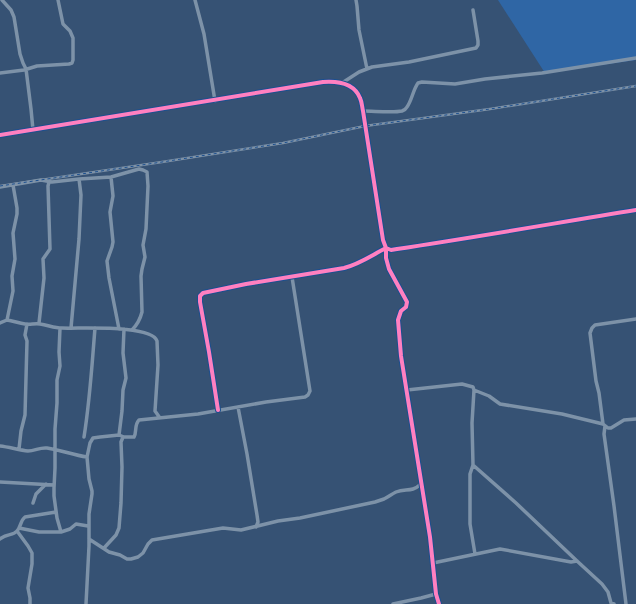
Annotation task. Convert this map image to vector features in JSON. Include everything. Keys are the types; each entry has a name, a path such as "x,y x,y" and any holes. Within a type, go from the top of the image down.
{"street":[{"path":"2,0 11,10 14,17 22,63 26,69 33,130"},
{"path":"0,73 37,66 72,63 72,38 70,31 62,24 58,0"},
{"path":"195,0 204,34 215,101"},
{"path":"356,0 359,30 366,69"},
{"path":"342,83 359,72 372,67 409,62 476,48 478,41 473,10"},
{"path":"364,111 403,111 408,105 415,87 418,83 422,82 455,84 542,73 636,58"},
{"path":"0,135 215,101 323,82 342,83 351,87 357,92 361,99 364,111 382,234 386,248 386,258 389,269 407,302 406,307 401,311 398,320 401,356 433,563 436,594 439,604"},
{"path":"0,187 41,180 49,182 111,177 139,169 147,172 147,220 143,245 145,257 141,276 142,312 137,326 132,330"},
{"path":"111,177 112,196 110,212 113,242 107,261 119,329"},
{"path":"71,328 79,239 81,195 79,180"},
{"path":"39,324 44,278 43,259 50,249 49,182"},
{"path":"7,320 13,291 12,276 15,259 13,233 17,214 13,185"},
{"path":"218,410 200,302 200,296 203,294 246,284 352,266 386,248 391,250 470,238 496,232 636,210"},
{"path":"86,604 89,539 88,526 92,491 89,479 87,457 90,443 93,438 110,435 134,438 136,424 139,420 305,397 310,390 292,277"},
{"path":"626,604 604,425 596,381 590,333 595,325 636,319"},
{"path":"0,323 7,320 60,328 132,330 154,336 156,338 158,365 155,407 160,418"},
{"path":"19,450 21,430 25,415 26,324"},
{"path":"60,328 60,366 55,428 56,450 54,496 61,532"},
{"path":"84,437 92,376 95,328"},
{"path":"104,548 116,535 120,524 122,390 126,378 123,353 124,330"},
{"path":"406,390 462,384 473,387 474,390 489,396 500,404 562,414 604,425 608,428 611,428 621,421 636,419"},
{"path":"474,390 472,423 473,465 470,474 470,524 475,554"},
{"path":"238,407 258,519 256,527"},
{"path":"0,446 19,450 42,448 87,457"},
{"path":"473,465 516,503 602,584 608,592 611,603 614,604"},
{"path":"0,482 54,485"},
{"path":"33,503 36,494 46,484"},
{"path":"89,539 110,552 127,559 131,559 138,557 143,553 152,540 223,528 241,530 278,521 345,509 384,499 394,492 413,490 421,484"},
{"path":"30,604 28,588 32,554 18,530 21,520 25,517 56,512"},
{"path":"0,539 18,530 61,532 70,529 76,524 88,526"},
{"path":"433,563 500,549 571,562 577,561"},
{"path":"393,604 436,594"}],"shaded area":[{"path":"498,0 636,0 636,60 545,73"}],"railway":[{"path":"0,186 283,143 365,126 490,109 636,86"}],"cycle path":[{"path":"0,135 323,82 334,82 344,84 354,89 361,101 383,240 386,248 391,250 636,210"},
{"path":"218,410 200,302 200,296 203,293 246,284 344,268 361,262 386,248 386,258 389,269 407,302 406,307 401,311 398,320 401,356 430,537 436,594 439,604"}]}
